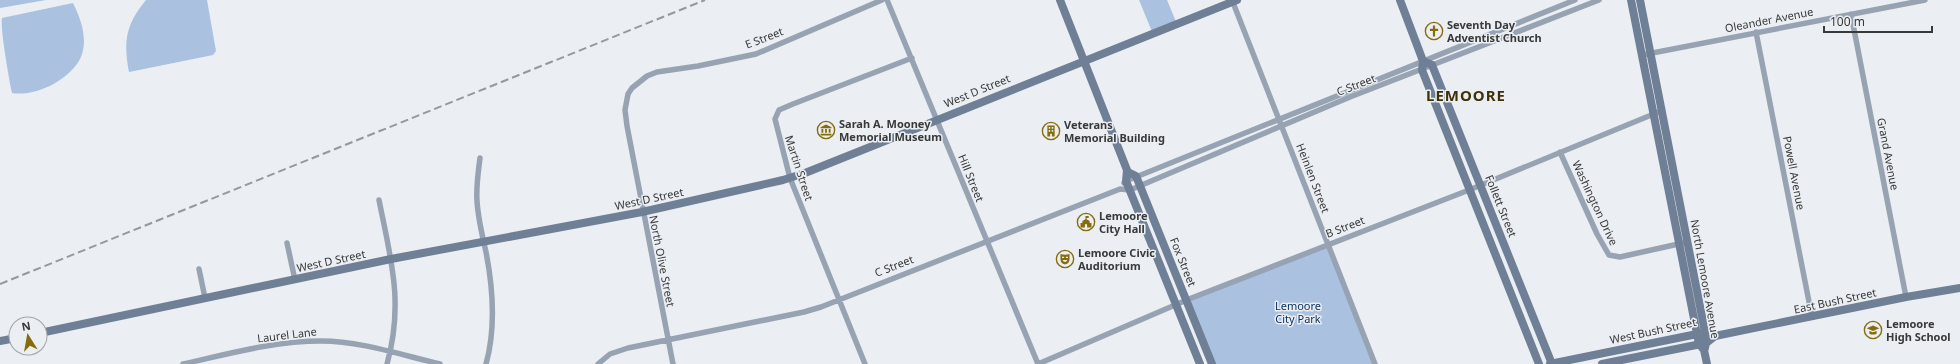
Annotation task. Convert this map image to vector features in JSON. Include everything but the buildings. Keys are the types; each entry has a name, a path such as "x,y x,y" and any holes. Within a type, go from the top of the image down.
{"street":[{"name":"E Street","path":"630,90 639,81 657,72 698,66 756,54 882,0"},
{"name":"Hill Street","path":"886,0 912,58 936,120 1038,364"},
{"path":"1060,0 1128,172 1126,186"},
{"path":"1400,0 1423,61 1422,70 1539,364"},
{"name":"C Street","path":"598,364 610,354 620,350 804,312 1126,186 1140,186 1282,126 1599,0"},
{"name":"North Lemoore Avenue","path":"1631,0 1678,244 1701,333"},
{"name":"North Lemoore Avenue","path":"1640,0 1687,242 1707,364"},
{"name":"Oleander Avenue","path":"1642,55 1925,0"},
{"name":"West D Street","path":"48,331 391,259 642,212 790,178 1234,1"},
{"name":"Heinlen Street","path":"1234,1 1327,244 1375,364"},
{"path":"1572,1 1574,10"},
{"name":"C Street","path":"1126,186 1136,176 1572,1"},
{"name":"Grand Avenue","path":"1851,14 1906,297"},
{"name":"Powell Avenue","path":"1756,32 1812,317"},
{"name":"Martin Street","path":"865,364 790,178 775,119 779,110 912,58"},
{"path":"1423,61 1432,66"},
{"name":"Follett Street","path":"1432,66 1552,364"},
{"name":"North Olive Street","path":"630,90 625,110 626,121 642,212 672,364"},
{"name":"B Street","path":"1038,364 1176,304 1469,190 1661,111"},
{"name":"Washington Drive","path":"1560,152 1597,234 1609,255 1620,257 1687,242"},
{"path":"480,158 476,183 477,202 490,280 492,312 491,338 486,364"},
{"path":"1128,172 1136,176"},
{"name":"Fox Street","path":"1136,176 1212,364"},
{"name":"Fox Street","path":"1126,186 1200,364"},
{"path":"379,200 391,259 396,305 396,326 387,364"},
{"path":"287,243 295,280"},
{"path":"199,268 205,298"},
{"name":"East Bush Street","path":"1715,336 1906,297 1960,288"},
{"name":"West Bush Street","path":"1552,364 1701,333 1715,336"},
{"name":"West Bush Street","path":"1602,364 1703,346 1715,336"},
{"name":"Laurel Lane","path":"183,364 283,343 302,342 340,342 440,364"}],"green space":[{"path":"0,0 46,0 0,8"},
{"path":"146,0 207,0 216,51 213,55 129,72 126,51 128,33 134,17"},
{"path":"1139,0 1167,0 1177,24 1153,34"},
{"path":"73,3 79,16 84,38 83,52 75,67 68,74 50,86 21,94 12,93 3,42 2,18"},
{"name":"Lemoore City Park","path":"1327,244 1375,364 1211,364 1187,300"}],"railway":[{"path":"0,284 705,0"}],"place":[{"name":"Seventh Day Adventist Church","path":"1434,31"},
{"name":"Sarah A. Mooney Memorial Museum","path":"826,130"},
{"name":"Veterans Memorial Building","path":"1051,131"},
{"name":"Lemoore City Hall","path":"1086,222"},
{"name":"Lemoore Civic Auditorium","path":"1065,259"},
{"name":"Lemoore High School","path":"1873,330"}],"district":[{"name":"LEMOORE","path":"1466,96"}]}
